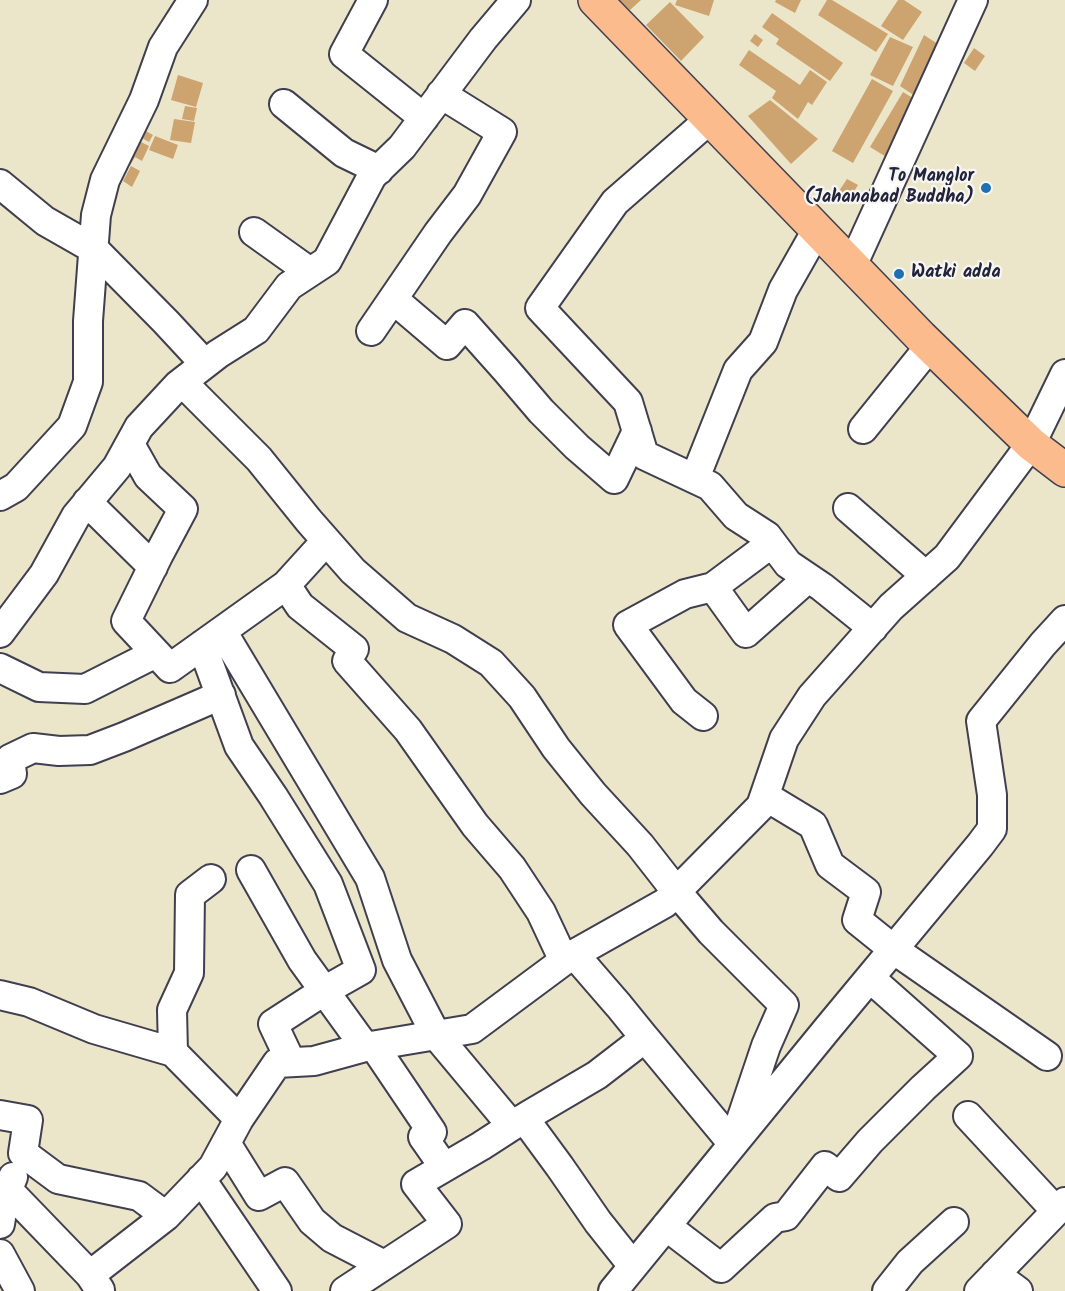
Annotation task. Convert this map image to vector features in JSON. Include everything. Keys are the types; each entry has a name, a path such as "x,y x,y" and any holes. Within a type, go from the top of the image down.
{"main road":[{"path":"595,0 930,346 1031,444 1065,470"}],"street":[{"path":"0,496 16,487 72,426 88,382 88,321 96,215 105,180 144,100 163,47 194,0"},
{"path":"373,0 344,54 424,118"},
{"path":"0,633 44,573 76,516 117,467 139,427 182,382 218,354 256,330 290,286 327,261 372,176 402,147 483,39 516,0"},
{"path":"852,266 973,0"},
{"path":"371,331 466,195 502,132 441,94"},
{"path":"284,104 344,153 379,170"},
{"path":"710,119 615,202 540,308 628,402 644,455 710,486 736,516 767,536 788,564 822,586 873,628"},
{"path":"0,184 45,221 94,249 205,364"},
{"path":"695,478 738,370 763,342 783,290 817,230"},
{"path":"254,232 310,272"},
{"path":"393,299 447,345 465,324 540,411 614,479 637,431"},
{"path":"863,429 930,346"},
{"path":"8,1190 95,1283 166,1216 213,1167 233,1131 277,1064 314,1061 369,1046 472,1029 569,957 665,903 761,806 784,740 812,696 891,607 947,557 1031,444 1065,374"},
{"path":"182,382 259,459 353,571 407,618 453,639 491,663 522,697 556,748 593,794 640,845 711,932 784,1005 766,1046 733,1144"},
{"path":"130,444 148,476 183,509 126,621 170,668 286,585 326,541"},
{"path":"87,502 153,567"},
{"path":"848,508 926,576"},
{"path":"703,716 678,694 628,625 685,594 713,587 772,543"},
{"path":"713,587 746,633 808,578"},
{"path":"286,585 300,606 354,649 347,662 408,730 475,825 512,868 569,957 619,1006 733,1144"},
{"path":"613,1291 992,829 992,795 981,721 1065,620"},
{"path":"212,638 221,695 239,746 273,795 328,884 361,970 273,1024 291,1062"},
{"path":"212,638 370,878 397,960 436,1035 560,1167 598,1222 633,1266"},
{"path":"0,668 39,687 85,688 156,653"},
{"path":"0,779 12,774 10,759 33,748 59,751 90,750 221,695"},
{"path":"765,796 813,825 830,865 866,892 857,920 893,949 1047,1056"},
{"path":"251,870 302,960 432,1132 423,1137 444,1167"},
{"path":"211,879 190,895 189,974 172,1010 173,1052 233,1131 259,1196 285,1182 312,1221 332,1238 384,1265"},
{"path":"666,1226 721,1268 775,1218 786,1216 825,1166 838,1177 870,1141 957,1056 870,978"},
{"path":"0,996 29,1002 94,1029 173,1052"},
{"path":"345,1291 447,1224 416,1184 597,1075 645,1038"},
{"path":"0,1115 28,1120 22,1153 4,1199 0,1224"},
{"path":"968,1116 1061,1206 987,1282 1018,1291"},
{"path":"22,1153 58,1179 139,1196 166,1216"},
{"path":"201,1179 277,1291"},
{"path":"887,1291 910,1262 954,1222"},
{"path":"0,1254 20,1291"}],"building":[{"path":"620,0 641,0 630,10"},
{"path":"677,0 714,0 709,16 675,5"},
{"path":"776,0 801,0 795,13 775,2"},
{"path":"827,0 832,0 888,34 876,52 818,15"},
{"path":"898,0 904,0 922,12 903,40 881,26"},
{"path":"670,2 704,37 681,61 646,25"},
{"path":"772,13 843,63 830,81 776,44 779,39 762,27"},
{"path":"755,34 763,40 758,47 750,41"},
{"path":"924,35 944,48 921,100 900,86"},
{"path":"890,37 913,47 893,86 870,75"},
{"path":"974,48 985,56 975,71 964,63"},
{"path":"749,50 800,85 810,70 827,82 812,105 808,102 798,119 772,98 776,91 739,65"},
{"path":"178,75 203,83 196,107 171,100"},
{"path":"872,79 893,91 853,163 832,151"},
{"path":"903,92 921,103 888,158 870,147"},
{"path":"770,100 818,139 791,164 748,116"},
{"path":"185,106 197,108 194,121 182,119"},
{"path":"174,119 195,122 191,143 170,140"},
{"path":"137,126 153,135 149,142 133,133"},
{"path":"129,136 149,146 142,161 135,157 130,165 117,159"},
{"path":"155,136 178,145 173,159 149,150"},
{"path":"131,166 140,171 132,187 123,181"},
{"path":"847,179 858,185 846,204 835,197"}],"place":[{"name":"To Manglor (Jahanabad Buddha)","path":"986,188"},
{"name":"Watki adda","path":"899,274"}]}
